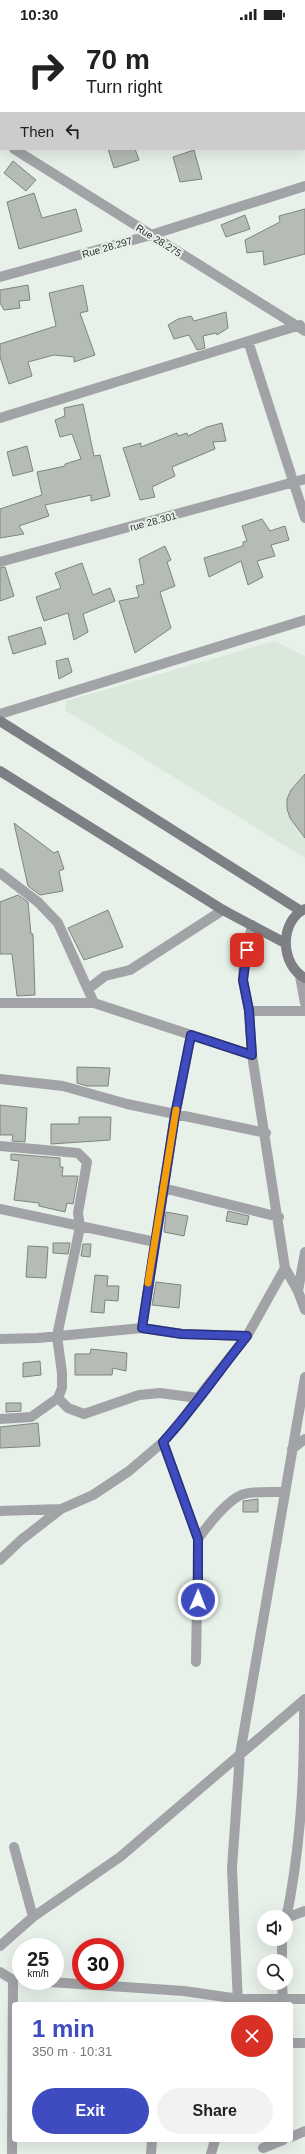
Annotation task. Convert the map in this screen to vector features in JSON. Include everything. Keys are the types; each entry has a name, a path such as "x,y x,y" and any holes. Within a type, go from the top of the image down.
{"main road":[{"path":"0,721 303,910 290,923 285,943 286,953 291,966 303,977"},
{"path":"0,771 223,910 285,943"}],"street":[{"name":"Rue 28.275","path":"16,150 302,327"},
{"name":"Rue 28.297","path":"0,277 151,235 305,186"},
{"path":"0,418 248,341 302,327"},
{"path":"248,341 295,482 305,518"},
{"name":"rue 28.301","path":"0,562 305,479"},
{"path":"0,714 305,620"},
{"path":"0,873 38,902 58,922 94,1003"},
{"path":"88,989 105,976 130,970 223,910"},
{"path":"252,925 244,962 243,980 249,1010 252,1055 266,1133 285,1268 298,1291 305,1310"},
{"path":"303,977 305,1003"},
{"path":"0,1003 94,1003 252,1055"},
{"path":"249,1010 305,1012"},
{"path":"142,1328 175,1115 191,1035"},
{"path":"0,1079 63,1086 127,1104 266,1133"},
{"path":"0,1146 78,1153 87,1162 78,1213 80,1227 57,1336 62,1373 62,1388 58,1398 31,1417 0,1419"},
{"path":"163,1188 278,1217"},
{"path":"0,1209 155,1242"},
{"path":"298,1291 305,1252"},
{"path":"0,1560 21,1540 61,1509 93,1496 129,1471 163,1442 180,1423 247,1336 285,1268"},
{"path":"0,1339 57,1336 142,1328 182,1334 247,1336"},
{"path":"238,2002 232,1868 240,1754 305,1377"},
{"path":"58,1398 68,1408 84,1414 139,1395 160,1393 198,1398"},
{"path":"292,1449 305,1439"},
{"path":"163,1442 198,1539 196,1662"},
{"path":"198,1539 207,1525 233,1500 243,1494 284,1492"},
{"path":"0,1512 61,1509"},
{"path":"0,1946 33,1917 120,1857 304,1700"},
{"path":"288,1910 301,1853 305,1737 304,1700"},
{"path":"14,1847 33,1917"},
{"path":"293,1916 305,1911"},
{"path":"0,1972 12,1978"},
{"path":"64,1983 184,1990 238,2002 305,2000"},
{"path":"16,1990 16,2002"},
{"path":"282,1990 283,2001"},
{"path":"293,2043 305,2043"},
{"path":"293,2136 305,2131"},
{"path":"12,2142 12,2154"},
{"path":"151,2154 152,2142"},
{"path":"211,2154 214,2142"},
{"path":"263,2147 277,2142"}],"shaded area":[{"path":"275,641 305,656 305,858 65,710 66,701"}],"building":[{"path":"108,150 135,150 139,160 114,168"},
{"path":"194,150 202,179 180,182 173,157"},
{"path":"13,161 36,180 26,191 4,173"},
{"path":"34,193 42,218 76,209 82,231 19,249 7,202"},
{"path":"305,209 305,254 264,265 263,251 247,253 245,240 280,222 279,216"},
{"path":"245,215 250,229 226,237 221,225"},
{"path":"28,285 30,300 19,301 20,308 4,310 0,303 0,290"},
{"path":"83,285 88,311 80,313 95,355 74,362 74,357 54,355 28,362 32,376 9,384 0,357 0,344 56,326 49,293"},
{"path":"226,312 228,328 217,335 216,333 203,336 205,348 197,350 189,335 174,339 168,325 178,319 191,316 194,321"},
{"path":"83,404 94,456 100,455 110,496 91,501 91,495 45,505 49,516 19,526 24,534 0,538 0,509 42,495 37,472 65,466 65,464 81,459 72,434 60,437 55,420 65,416 64,408"},
{"path":"222,423 226,441 213,442 215,449 172,467 175,476 152,487 155,497 140,500 123,448 141,443 141,447 177,433 178,436 187,433 188,436 207,427"},
{"path":"27,446 33,471 13,476 7,452"},
{"path":"262,519 270,531 285,526 289,540 271,545 275,556 257,561 263,577 248,585 241,561 209,577 204,558 243,546 243,542 247,541 242,526"},
{"path":"165,546 171,560 167,562 175,586 160,592 171,628 135,653 119,601 139,597 136,586 144,584 139,559"},
{"path":"82,563 93,595 110,588 115,601 83,614 88,632 74,640 68,613 44,621 36,597 61,588 55,573"},
{"path":"5,567 14,596 0,601 0,568"},
{"path":"41,627 46,644 13,654 8,637"},
{"path":"68,658 72,672 59,679 56,661"},
{"path":"305,774 305,838 290,818 287,809 287,799 291,790"},
{"path":"14,823 54,853 58,851 64,869 59,871 63,891 40,895 28,886"},
{"path":"18,895 28,902 31,934 33,934 35,995 17,996 12,954 0,954 0,902"},
{"path":"108,910 123,947 84,960 68,928"},
{"path":"77,1067 110,1068 108,1086 87,1086 77,1083"},
{"path":"0,1105 27,1108 25,1142 12,1141 13,1135 0,1135"},
{"path":"79,1117 111,1117 110,1140 51,1144 51,1124 79,1124"},
{"path":"11,1154 60,1158 60,1167 63,1167 62,1176 78,1176 73,1204 67,1203 65,1212 39,1206 39,1203 14,1200 19,1161 11,1160"},
{"path":"228,1211 249,1216 247,1225 226,1221"},
{"path":"166,1212 188,1216 184,1236 164,1232"},
{"path":"53,1243 70,1243 68,1254 53,1253"},
{"path":"83,1244 91,1244 90,1257 81,1256"},
{"path":"28,1246 48,1247 46,1278 26,1277"},
{"path":"95,1275 108,1276 107,1286 119,1286 118,1301 105,1300 104,1313 91,1312"},
{"path":"156,1282 181,1285 179,1308 152,1305"},
{"path":"91,1349 127,1353 126,1371 113,1368 112,1375 75,1375 75,1354 90,1354"},
{"path":"40,1361 41,1375 23,1377 23,1363"},
{"path":"6,1403 21,1403 21,1411 6,1412"},
{"path":"38,1423 40,1446 0,1448 0,1427"},
{"path":"258,1499 258,1512 243,1512 243,1501"}],"slow traffic":[{"path":"148,1283 176,1110"}],"route":[{"path":"198,1600 198,1539 163,1442 180,1423 247,1336 182,1334 142,1328 159,1210 175,1115 191,1035 252,1055 249,1010 243,980 244,962 247,950"}]}
